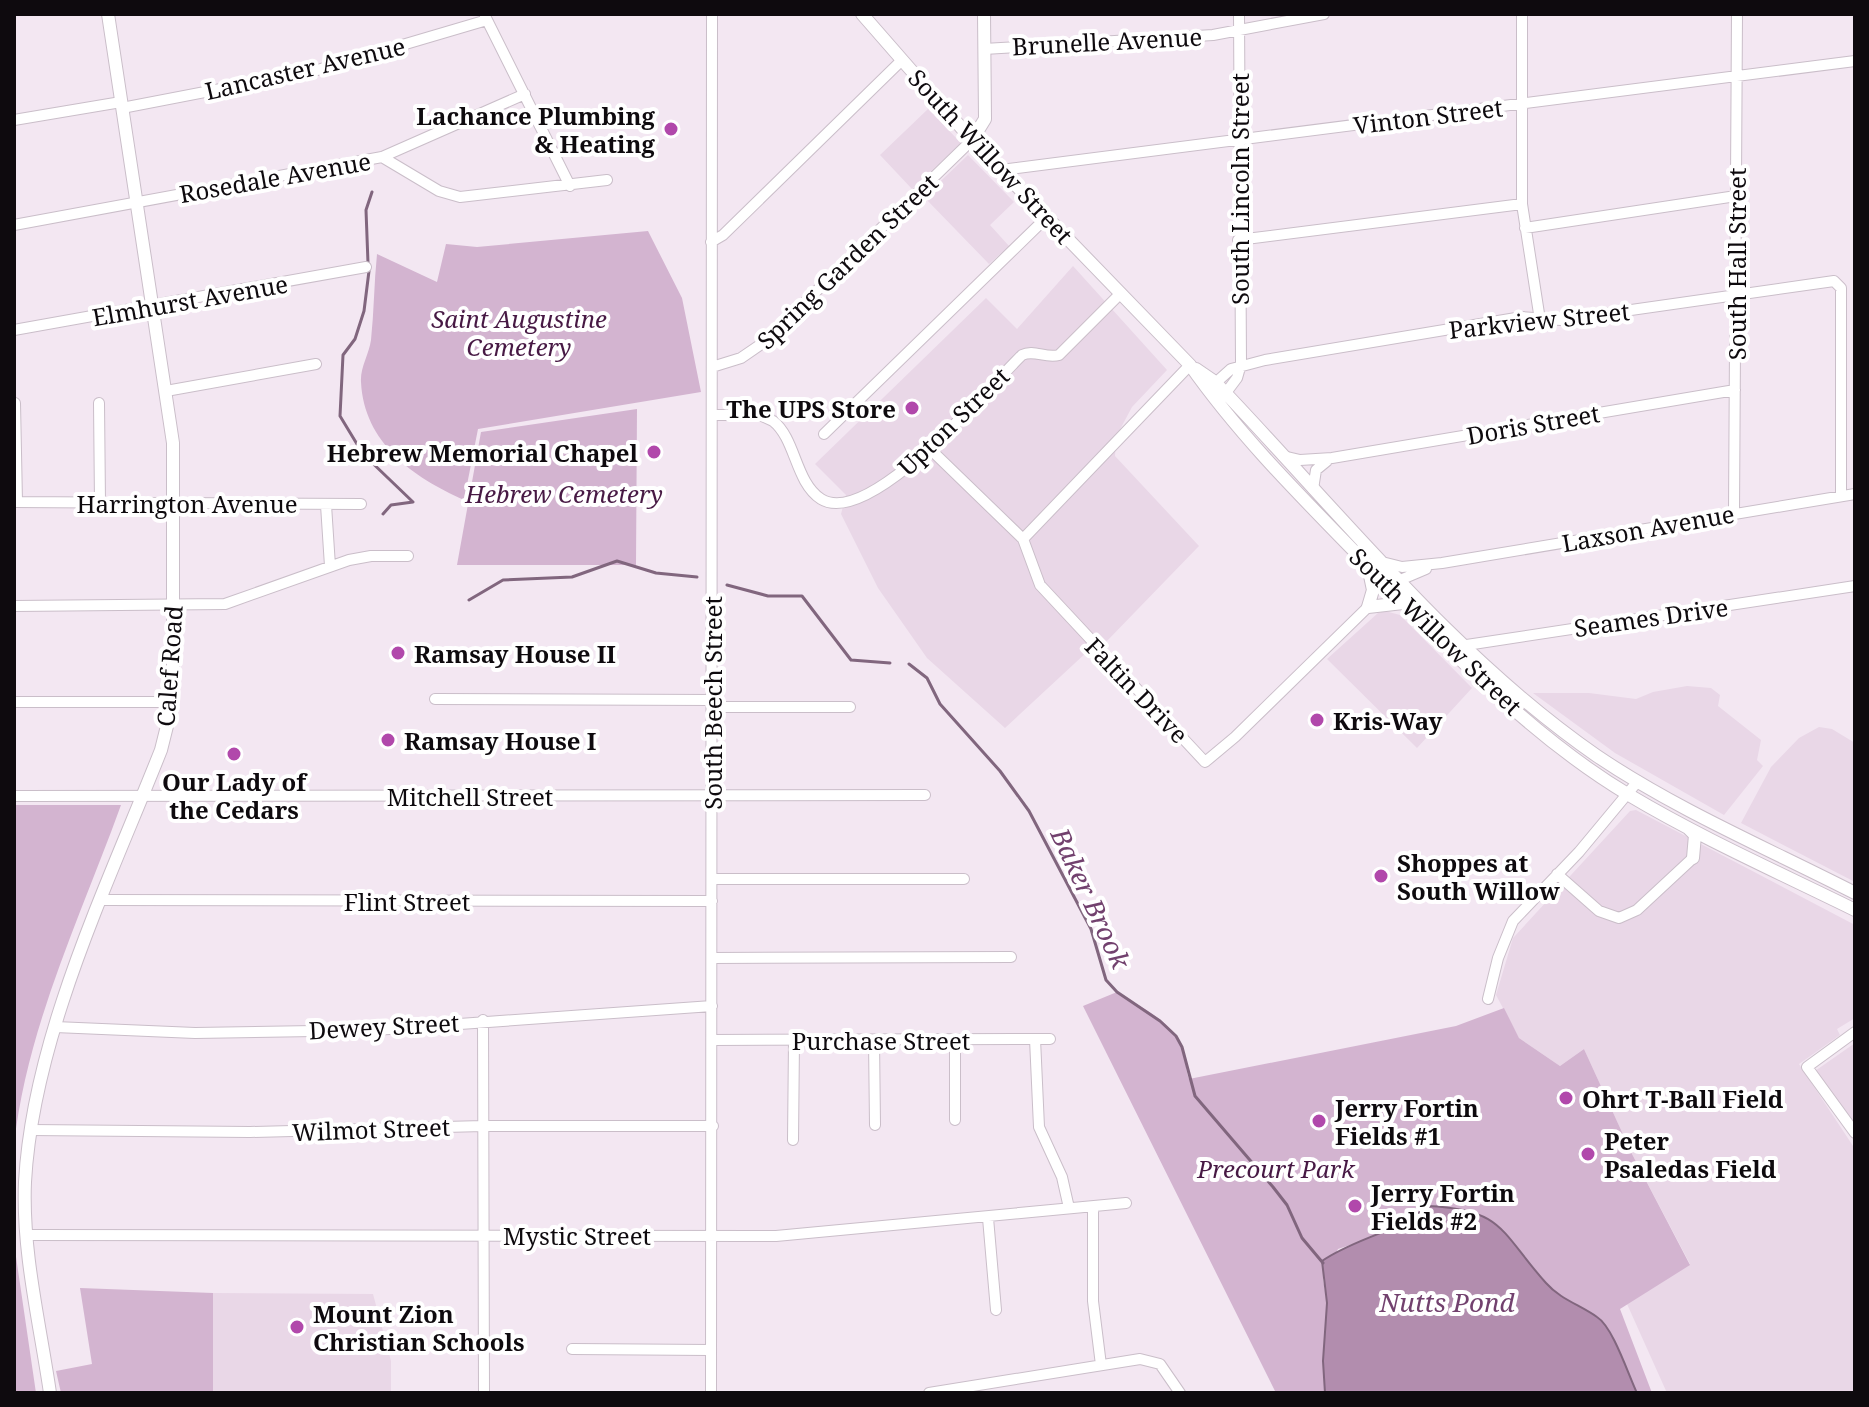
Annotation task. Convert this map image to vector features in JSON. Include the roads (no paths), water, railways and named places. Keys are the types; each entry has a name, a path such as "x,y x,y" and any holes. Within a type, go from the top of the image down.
{"main road":[{"name":"Calef Road","path":"50,1393 27,1235 25,1183 37,1088 55,1027 101,900 161,750 172,702 173,443 108,14"},
{"name":"South Willow Street","path":"862,14 972,140 1211,386 1368,566 1447,648 1522,716 1579,762 1628,795 1855,910"},
{"path":"972,140 985,119 984,14"},
{"name":"South Willow Street","path":"1222,398 1466,645 1530,704 1638,781 1855,893"},
{"path":"1368,566 1373,590 1368,607 1403,603"},
{"path":"1683,824 1695,835 1693,858"},
{"path":"1693,858 1713,839"}],"street":[{"name":"South Beech Street","path":"711,1393 712,14"},
{"name":"South Lincoln Street","path":"1222,398 1241,364 1239,14"},
{"name":"Brunelle Avenue","path":"984,49 1081,41 1152,42 1240,33 1324,14"},
{"path":"1522,14 1522,204 1540,320"},
{"name":"South Hall Street","path":"1734,514 1737,14"},
{"name":"Lancaster Avenue","path":"14,120 121,105 314,71 486,17"},
{"path":"486,17 570,186"},
{"path":"711,242 723,235 901,61"},
{"name":"Vinton Street","path":"1001,170 1855,61"},
{"name":"Rosedale Avenue","path":"14,225 382,157 525,94"},
{"name":"Spring Garden Street","path":"712,367 741,358 763,343 972,140"},
{"path":"382,157 439,191 460,197 607,180"},
{"path":"1525,228 1736,196"},
{"path":"1238,240 1522,204"},
{"path":"824,434 1047,217"},
{"name":"Elmhurst Avenue","path":"14,330 153,308 366,267"},
{"name":"Parkview Street","path":"1241,364 1522,317 1561,320 1838,282 1841,496"},
{"name":"Upton Street","path":"713,415 760,415 773,421 782,430 812,490 822,499 839,505 855,501 889,482 1022,355 1030,352 1059,355 1121,293"},
{"path":"166,391 316,364"},
{"path":"1211,386 1241,364"},
{"path":"1023,539 1190,365"},
{"name":"Doris Street","path":"1281,455 1300,460 1332,458 1735,390"},
{"path":"15,403 16,502"},
{"path":"99,403 100,503"},
{"name":"Faltin Drive","path":"928,447 1023,539 1040,585 1205,762 1235,737 1368,607"},
{"path":"1313,489 1316,470 1332,458"},
{"name":"Laxson Avenue","path":"1386,563 1402,567 1442,563 1855,494"},
{"name":"Harrington Avenue","path":"16,502 361,504"},
{"path":"326,505 330,566"},
{"path":"14,606 174,606 236,602 330,566 371,556 408,556"},
{"name":"Laxson Avenue","path":"1387,585 1442,563"},
{"name":"Seames Drive","path":"1447,648 1855,586"},
{"path":"435,699 850,707"},
{"path":"14,702 172,702"},
{"path":"1488,999 1508,929 1638,781"},
{"name":"Mitchell Street","path":"14,796 925,795"},
{"path":"1557,874 1599,911 1619,918 1637,910 1693,858"},
{"path":"712,879 964,879"},
{"name":"Flint Street","path":"101,900 712,901"},
{"path":"712,958 1011,957"},
{"name":"Dewey Street","path":"55,1027 240,1032 375,1030 712,1006"},
{"path":"483,1020 484,1393"},
{"path":"1855,1032 1807,1067 1855,1133"},
{"path":"1035,1039 1039,1127 1062,1177 1069,1208"},
{"name":"Purchase Street","path":"712,1040 1050,1039"},
{"path":"874,1040 875,1125"},
{"path":"955,1040 955,1120"},
{"path":"793,1140 794,1041"},
{"name":"Wilmot Street","path":"30,1130 235,1132 483,1126 713,1126"},
{"name":"Mystic Street","path":"27,1235 789,1235 1126,1203"},
{"path":"1093,1207 1093,1301 1101,1365"},
{"path":"988,1218 996,1310"},
{"path":"572,1349 710,1350"},
{"path":"929,1393 961,1391 1101,1365 1151,1360 1168,1371 1180,1393"}],"water":[{"name":"Nutts Pond","path":"1428,1206 1472,1212 1499,1227 1552,1289 1603,1322 1637,1393 1325,1393 1323,1361 1327,1303 1322,1261 1348,1246 1403,1223"}],"waterway":[{"name":"Baker Brook","path":"368,263 366,210 372,192"},
{"name":"Baker Brook","path":"369,271 364,311 355,339 343,355 340,416 363,454 413,502 391,505 383,514"},
{"name":"Baker Brook","path":"469,600 503,580 572,577 617,561 656,573 697,577"},
{"name":"Baker Brook","path":"727,585 768,596 802,596 851,660 890,663"},
{"name":"Baker Brook","path":"909,664 927,678 940,704 1000,771 1029,811 1091,929 1106,980 1117,992 1160,1021 1176,1036 1195,1096 1287,1205 1302,1238 1323,1263"}],"place":[{"name":"Lachance Plumbing & Heating","path":"671,129"},
{"name":"The UPS Store","path":"912,408"},
{"name":"Hebrew Memorial Chapel","path":"654,452"},
{"name":"Ramsay House II","path":"398,653"},
{"name":"Kris-Way","path":"1317,720"},
{"name":"Ramsay House I","path":"388,740"},
{"name":"Our Lady of the Cedars","path":"234,754"},
{"name":"Shoppes at South Willow","path":"1381,876"},
{"name":"Ohrt T-Ball Field","path":"1566,1098"},
{"name":"Jerry Fortin Fields #1","path":"1319,1121"},
{"name":"Peter Psaledas Field","path":"1588,1154"},
{"name":"Jerry Fortin Fields #2","path":"1355,1206"},
{"name":"Mount Zion Christian Schools","path":"297,1327"}],"park label":[{"name":"Saint Augustine Cemetery","path":"519,332"},
{"name":"Hebrew Cemetery","path":"564,493"},
{"name":"Precourt Park","path":"1276,1168"}]}
